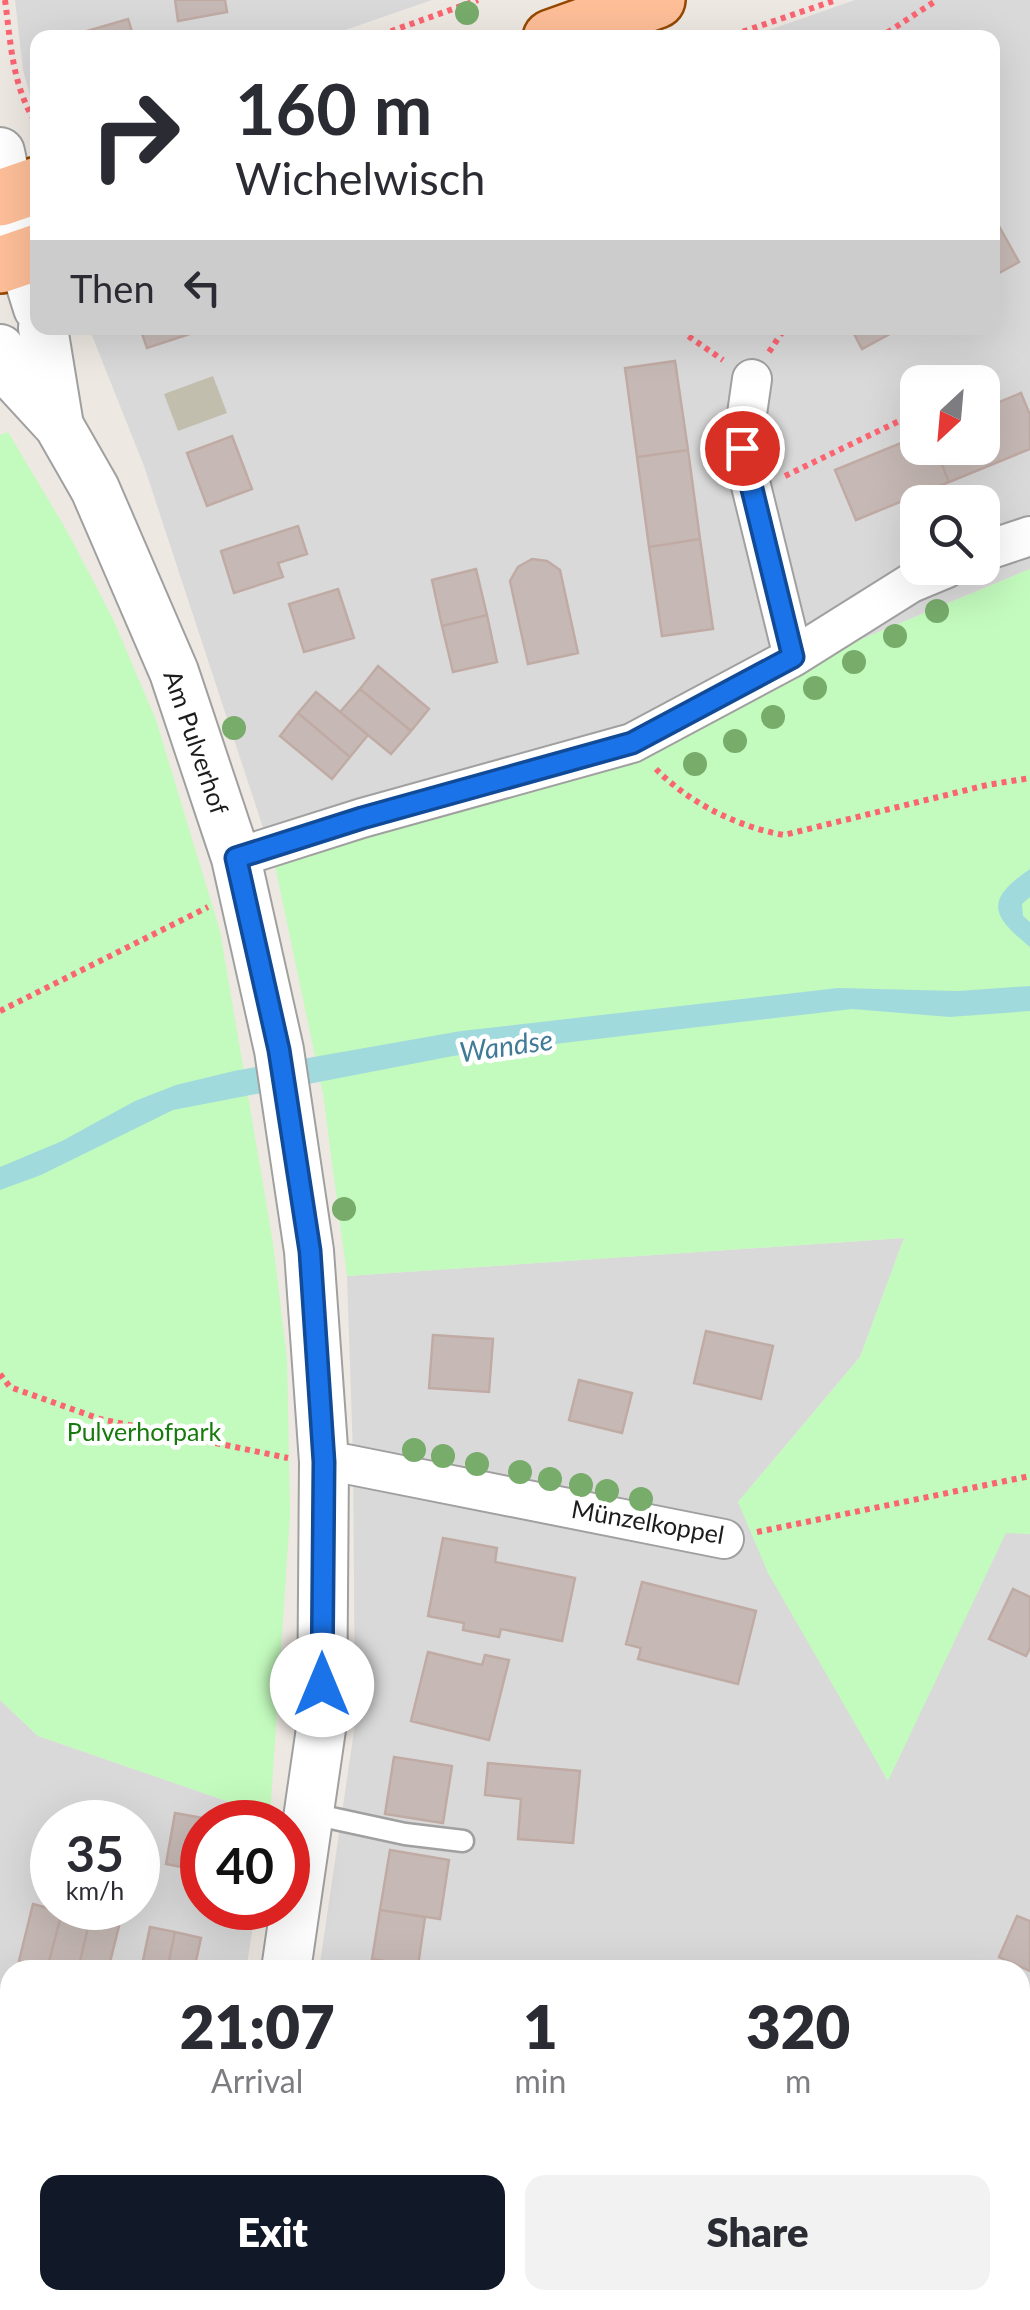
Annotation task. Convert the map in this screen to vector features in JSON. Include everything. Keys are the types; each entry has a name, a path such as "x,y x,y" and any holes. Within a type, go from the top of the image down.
{"main road":[{"path":"573,30 656,0"}],"street":[{"path":"12,182 20,258 30,286"},
{"name":"Am Pulverhof","path":"44,335 58,426"},
{"name":"Am Pulverhof","path":"0,349 13,376 58,426 95,490 159,636 208,766 240,874 279,1050 310,1251 324,1462 322,1722 310,1800"},
{"path":"752,380 742,448 793,657"},
{"path":"1000,546 1030,536"},
{"path":"240,874 362,818 632,743 793,657 908,585"},
{"name":"Münzelkoppel","path":"324,1462 724,1539"},
{"name":"Am Pulverhof","path":"287,1960 292,1930"}],"lane":[{"path":"310,1813 405,1834 463,1841"}],"path":[{"path":"5,0 15,74 23,105 30,115"},
{"path":"394,30 478,0"},
{"path":"748,30 836,0"},
{"path":"890,30 937,0"},
{"path":"687,335 752,380"},
{"path":"752,492 900,421"},
{"path":"632,743 667,780 703,805 760,830 784,835 1030,778"},
{"path":"0,1011 240,874"},
{"path":"0,1374 10,1387"},
{"path":"0,1385 100,1419 264,1455 324,1462"},
{"name":"Münzelkoppel","path":"724,1539 1030,1476"}],"shaded area":[{"path":"15,0 432,0 345,30 30,30 30,95"},
{"path":"855,0 1030,0 1030,569 1000,582 1000,485 900,485 900,585 992,585 814,659 274,861 144,466 92,335 1000,335 1000,30 769,30"},
{"path":"213,376 227,413 178,431 164,394"},
{"path":"904,1238 860,1357 738,1502 887,1780 1006,1532 1030,1534 1030,1960 320,1960 355,1724 347,1276"},
{"path":"0,1700 38,1736 224,1800 180,1800 180,1930 252,1930 248,1960 0,1960"}],"green space":[{"name":"Pulverhofpark","path":"8,432 113,619 156,720 220,931 273,1243 287,1359 290,1514 271,1800 224,1800 38,1736 0,1700 0,435"},
{"path":"1030,569 1030,1534 1006,1533 888,1781 768,1573 738,1502 860,1357 904,1238 347,1276 323,1094 274,861 814,659 992,585 1000,585 1000,582"}],"water":[{"path":"1030,869 1030,897 1022,904 1023,916 1030,922 1030,947 1007,926 998,908 1005,890"},
{"name":"Wandse","path":"1030,986 1030,1011 950,1017 852,1009 453,1056 173,1110 41,1175 0,1190 0,1167 62,1141 135,1101 176,1085 234,1071 461,1031 838,988 958,991"}],"building":[{"path":"175,0 225,0 227,12 178,21"},
{"path":"128,19 131,30 90,30"},
{"path":"1000,228 1019,262 1000,273"},
{"path":"142,335 187,335 147,348"},
{"path":"855,335 888,335 862,349"},
{"path":"675,361 688,450 637,457 625,368"},
{"path":"1021,393 1030,415 1030,449 1000,461 1000,402"},
{"path":"232,436 252,489 207,506 187,453"},
{"path":"900,443 900,465 942,465 949,482 900,485 900,502 856,520 835,470"},
{"path":"688,450 700,539 649,547 637,457"},
{"path":"942,465 991,465 949,482"},
{"path":"298,526 307,554 278,563 283,577 234,593 221,551"},
{"path":"700,539 713,629 662,636 649,547"},
{"path":"532,559 547,561 560,570 578,653 528,664 510,581 518,567"},
{"path":"476,569 487,615 442,626 432,580"},
{"path":"338,589 354,638 304,652 289,604"},
{"path":"487,615 497,662 453,672 442,626"},
{"path":"378,666 429,709 411,731 360,689"},
{"path":"360,689 411,731 391,754 340,712"},
{"path":"316,692 368,735 350,757 298,713"},
{"path":"298,713 350,757 332,779 280,736"},
{"path":"706,1331 773,1346 761,1399 694,1383"},
{"path":"433,1335 493,1339 489,1392 429,1388"},
{"path":"579,1380 632,1393 622,1433 569,1420"},
{"path":"443,1538 497,1548 495,1562 575,1578 562,1641 501,1629 499,1637 463,1630 464,1623 428,1616"},
{"path":"642,1582 756,1611 738,1684 638,1659 641,1648 626,1644"},
{"path":"1013,1589 1030,1597 1030,1648 1026,1656 989,1639"},
{"path":"428,1652 482,1665 485,1655 509,1660 489,1740 411,1721"},
{"path":"394,1757 452,1766 443,1823 385,1814"},
{"path":"488,1763 580,1771 573,1843 518,1839 521,1799 485,1795"},
{"path":"175,1813 180,1814 180,1867 166,1864"},
{"path":"390,1850 449,1860 440,1919 380,1910"},
{"path":"380,1910 425,1917 419,1960 372,1959"},
{"path":"30,1916 30,1930 57,1930 49,1960 19,1960"},
{"path":"1017,1916 1030,1921 1030,1960 999,1957"},
{"path":"57,1930 87,1930 80,1960 49,1960"},
{"path":"87,1930 118,1930 110,1960 80,1960"},
{"path":"149,1930 175,1932 169,1960 143,1960"},
{"path":"175,1932 201,1938 196,1960 169,1960"}],"route":[{"path":"322,1685 324,1462 310,1251 279,1050 236,858 362,818 632,743 793,657 742,448"}]}
